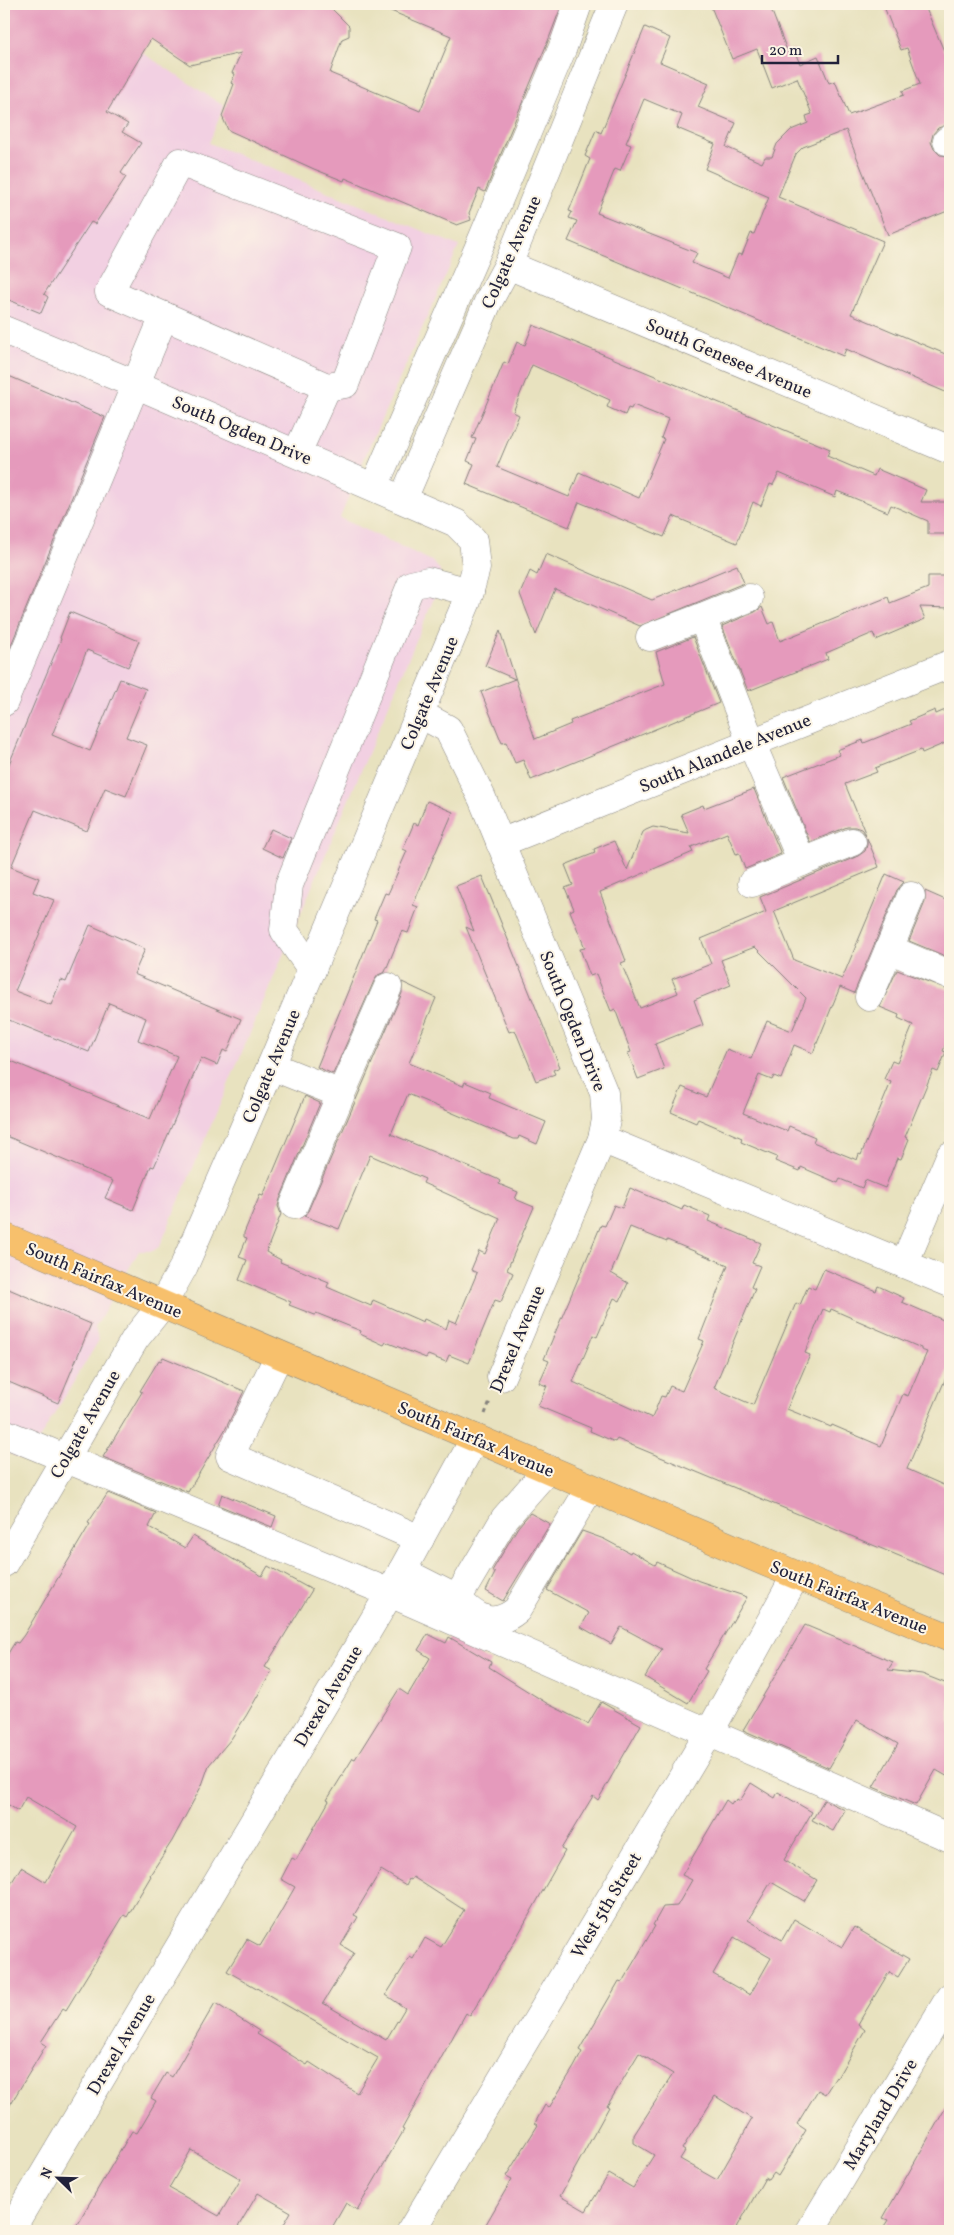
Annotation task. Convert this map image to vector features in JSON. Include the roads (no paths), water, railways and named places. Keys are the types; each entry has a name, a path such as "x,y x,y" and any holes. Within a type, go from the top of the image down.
{"main road":[{"name":"South Fairfax Avenue","path":"4,1238 590,1488 950,1638"}],"street":[{"path":"374,487 478,249 563,47 578,4"},
{"name":"Colgate Avenue","path":"403,499 488,302 508,265 614,4"},
{"path":"180,162 397,247 345,384 327,387 109,292 180,162"},
{"name":"South Genesee Avenue","path":"508,265 950,450"},
{"path":"4,702 164,316"},
{"name":"South Ogden Drive","path":"4,330 136,384 403,499 456,523 473,540"},
{"path":"297,453 327,387"},
{"name":"Colgate Avenue","path":"4,1563 135,1339 162,1305 184,1266 312,970 470,592 476,568 473,540"},
{"path":"312,970 284,930 289,885 411,586 428,581 470,592"},
{"path":"650,637 749,598"},
{"path":"702,617 751,742 802,862"},
{"name":"South Alandele Avenue","path":"500,843 950,664"},
{"name":"South Ogden Drive","path":"420,714 448,729 482,798 604,1093 606,1120 602,1138"},
{"path":"752,883 852,842"},
{"path":"869,997 911,896"},
{"path":"889,948 950,975"},
{"path":"294,1205 388,987"},
{"path":"271,1066 341,1094"},
{"path":"602,1138 950,1283"},
{"name":"Drexel Avenue","path":"501,1377 602,1138"},
{"path":"904,1264 950,1156"},
{"path":"279,1355 230,1456 420,1539"},
{"path":"4,1433 65,1459 396,1582 465,1613 709,1733 950,1838"},
{"name":"Drexel Avenue","path":"10,2231 396,1582 475,1438"},
{"path":"465,1613 505,1518 548,1469"},
{"path":"465,1613 494,1622 508,1617 517,1610 590,1488"},
{"name":"West 5th Street","path":"411,2231 709,1733 796,1575"},
{"name":"Maryland Drive","path":"810,2231 950,1996"}]}
